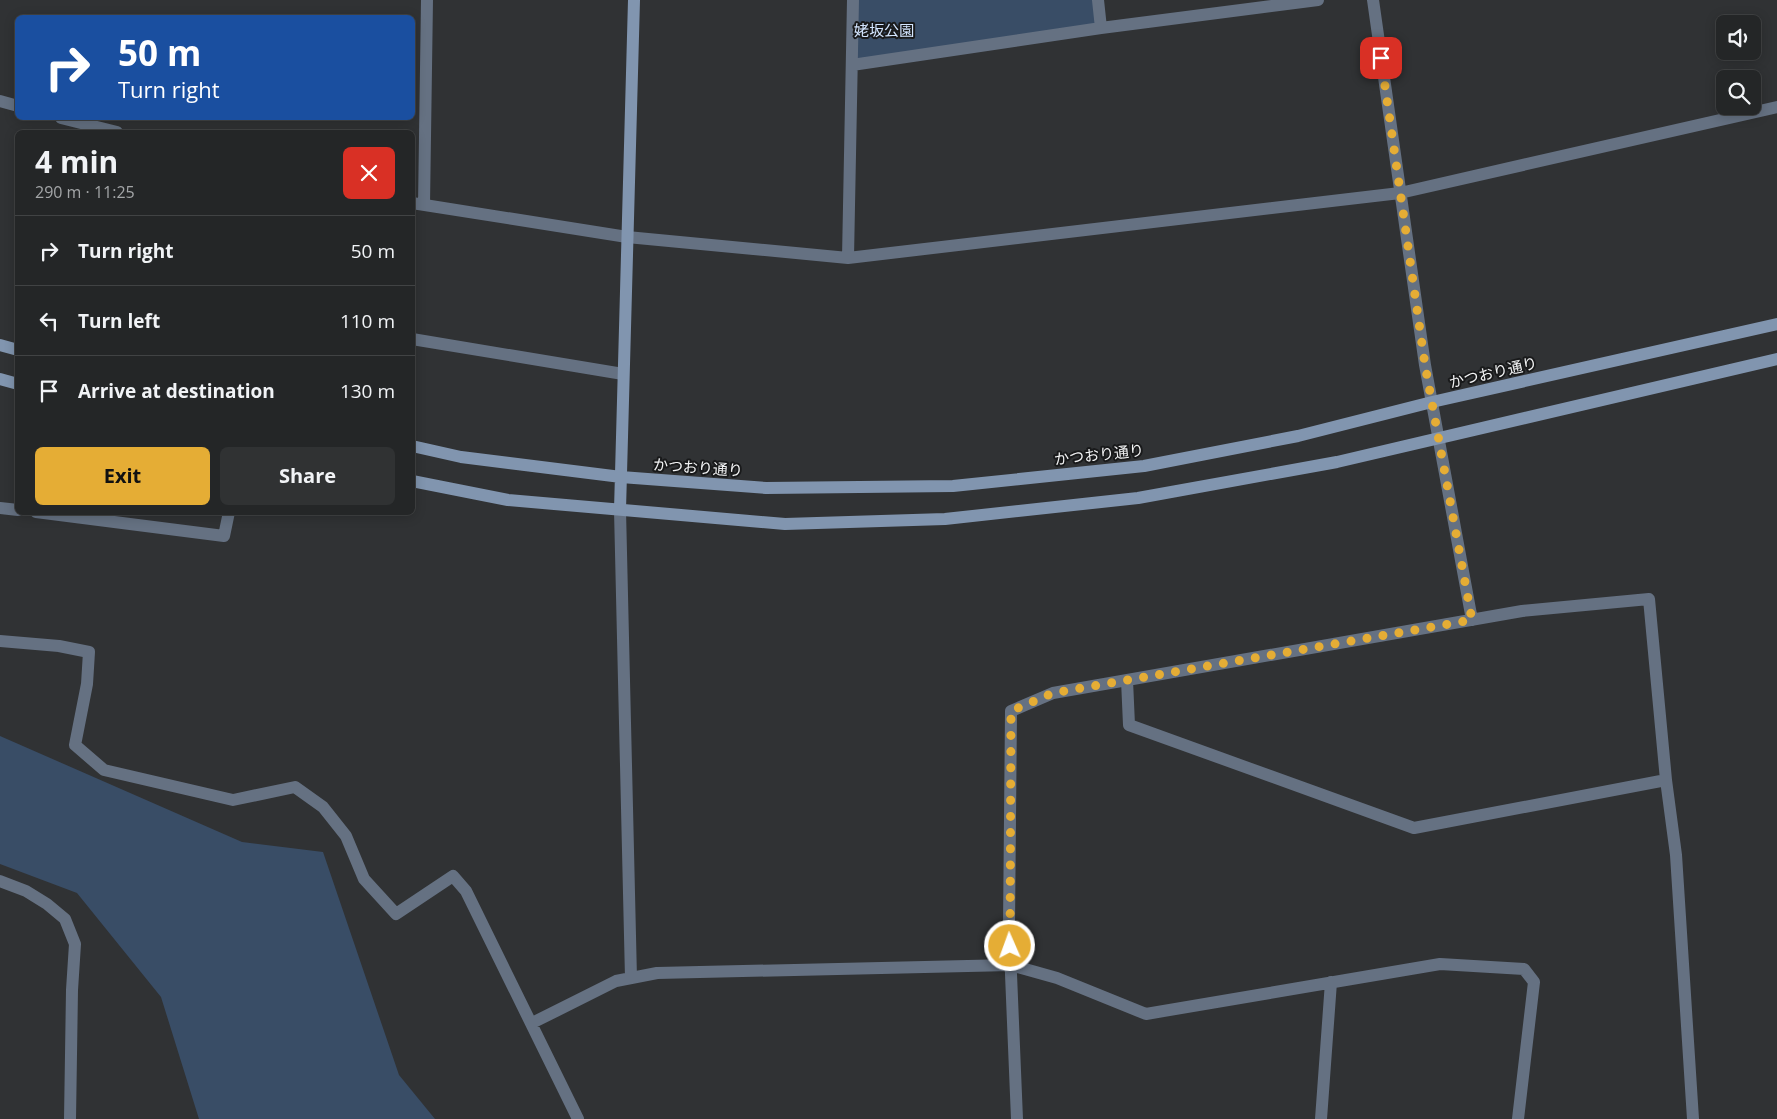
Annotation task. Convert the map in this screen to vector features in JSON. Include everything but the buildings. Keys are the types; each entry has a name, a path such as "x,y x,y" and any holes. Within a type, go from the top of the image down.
{"street":[{"path":"427,0 418,204 627,237 848,258 1400,193 1777,107"},
{"path":"631,978 620,510 634,0"},
{"path":"848,258 853,0"},
{"path":"1098,0 1101,28"},
{"path":"852,65 1101,28 1318,0"},
{"path":"1373,0 1432,402 1472,620"},
{"path":"0,101 15,105"},
{"path":"69,120 109,130"},
{"name":"かつおり通り","path":"415,447 461,457 621,477 766,488 953,486 1144,466 1298,436 1432,402 1777,324"},
{"path":"415,339 623,374"},
{"path":"0,345 15,349"},
{"path":"415,482 508,500 785,524 945,518 1138,498 1337,462 1777,360"},
{"path":"0,379 15,383"},
{"path":"0,508 15,510"},
{"path":"60,515 224,536 228,515"},
{"path":"1017,1119 1009,926 1011,711 1053,693 1522,611 1649,600 1666,780 1676,855 1693,1119"},
{"path":"0,641 59,646 89,652 76,745 104,770 233,800 295,788 323,807 346,836 364,879 396,914 453,876 466,891 578,1119"},
{"path":"1127,680 1130,725 1414,828 1666,780"},
{"path":"0,881 26,892 65,919 75,944 72,990 70,1119"},
{"path":"532,1024 616,981 658,973 1010,965 1057,978 1146,1014 1440,964 1524,969 1534,982 1518,1119"},
{"path":"1321,1119 1331,982"}],"green space":[{"name":"姥坂公園","path":"853,0 1098,0 1101,28 852,65"},
{"path":"0,736 242,842 323,852 399,1075 435,1119 199,1119 161,997 77,893 0,864"}],"route":[{"path":"1010,946 1011,711 1053,693 1472,620 1425,365 1381,58"}]}
